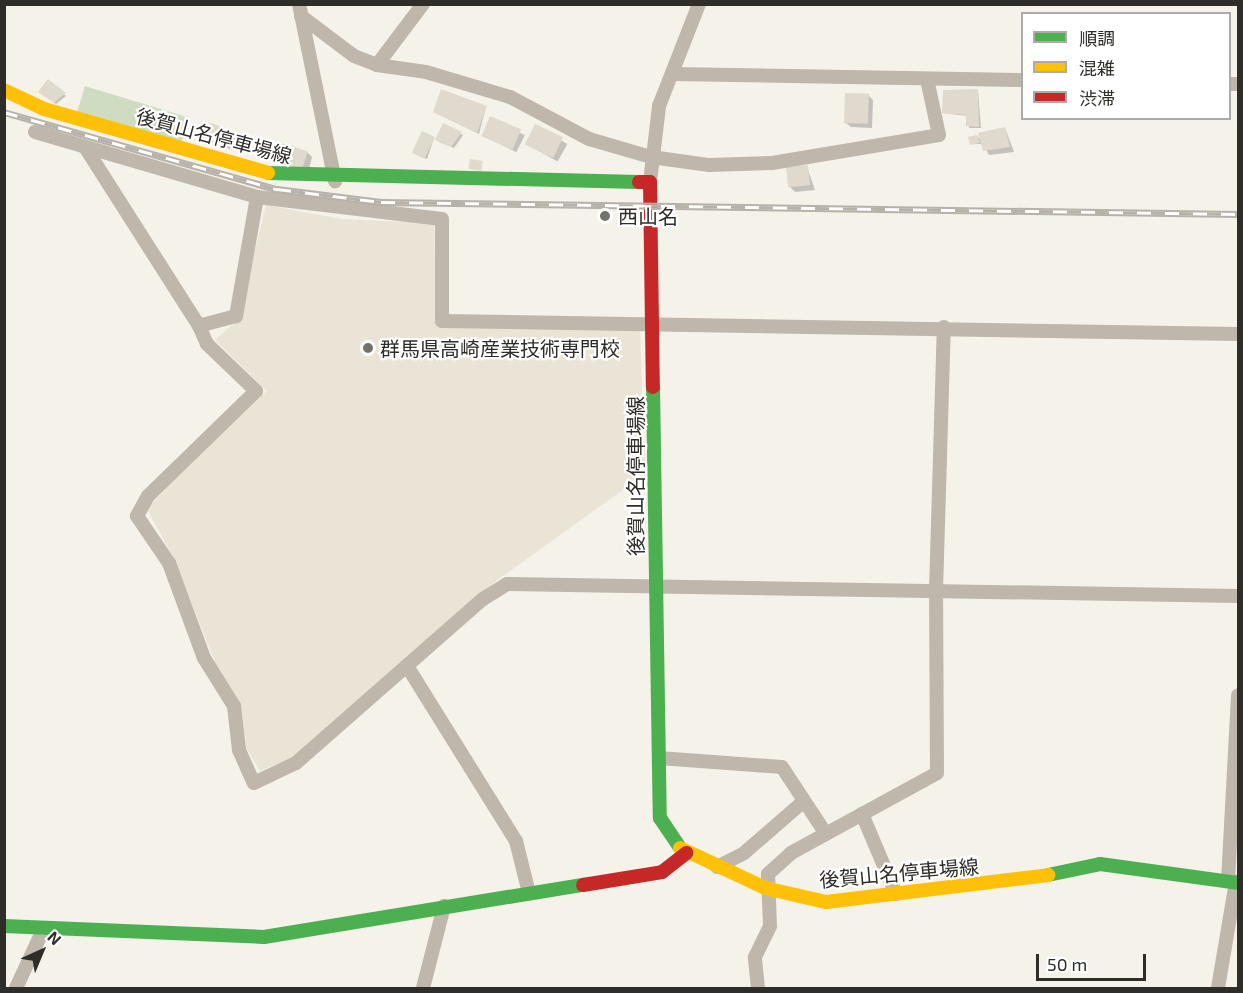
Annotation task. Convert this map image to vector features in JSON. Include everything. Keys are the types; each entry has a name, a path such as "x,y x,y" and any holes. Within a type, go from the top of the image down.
{"main road":[{"name":"後賀山名停車場線","path":"4,90 44,109 278,176 335,181 650,182 654,325 655,588 663,830 686,853 717,867 765,888 826,902 1025,880 1100,864 1234,882"},
{"path":"4,926 264,937 662,872 686,853"}],"street":[{"path":"377,65 423,4"},
{"path":"650,182 651,157 659,106 699,4"},
{"path":"300,10 354,56 377,65 426,72 510,97 589,139 651,157 709,165 772,163 939,135 927,78"},
{"path":"300,10 335,181"},
{"path":"672,74 1021,80"},
{"path":"35,132 256,197 442,219 442,321 944,327 1239,334"},
{"path":"85,147 199,326 207,344 256,391 148,496 137,516 170,563 204,658 234,706 239,750 254,783 296,763 407,666 507,584 1239,596"},
{"path":"199,326 236,316 256,197"},
{"path":"758,988 755,957 770,926 765,888 768,874 791,853 937,773 936,591 944,327"},
{"path":"407,666 516,840 529,893"},
{"path":"1218,988 1234,882 1239,695"},
{"path":"659,758 782,767 826,834"},
{"path":"717,867 744,853 804,801"},
{"path":"862,814 896,894"},
{"path":"423,988 444,906"},
{"path":"16,988 44,928"}],"shaded area":[{"path":"266,205 341,219 434,223 437,324 640,330 645,474 496,581 296,756 260,771 244,744 239,701 219,672 173,557 147,509 215,436 267,391 215,340 238,320"}],"green space":[{"path":"85,86 189,118 181,145 77,113"}],"building":[{"path":"48,79 66,93 54,103 38,92"},
{"path":"441,89 487,106 477,133 433,112"},
{"path":"978,89 979,127 966,126 966,115 942,113 943,90"},
{"path":"845,93 869,94 868,124 844,123"},
{"path":"490,116 521,129 513,150 481,136"},
{"path":"208,122 232,130 227,146 203,138"},
{"path":"443,123 462,132 451,147 435,140"},
{"path":"535,124 563,137 553,158 525,145"},
{"path":"1005,127 1010,147 983,151 978,133"},
{"path":"422,131 435,137 425,159 412,153"},
{"path":"977,135 980,143 970,145 968,137"},
{"path":"281,143 308,151 302,169 275,161"},
{"path":"470,159 483,161 481,171 468,169"},
{"path":"808,165 810,185 788,187 786,167"}],"railway":[{"path":"4,112 277,189 381,202 1238,214"}],"traffic: fast":[{"path":"268,173 639,182"},
{"path":"653,387 660,818 680,848"},
{"path":"1048,875 1100,864 1238,883"},
{"path":"4,926 264,937 583,885"}],"traffic: slow":[{"path":"4,90 44,109 268,173"},
{"path":"680,848 765,888 826,902 1048,875"}],"traffic: jam":[{"path":"639,182 650,182 653,387"},
{"path":"583,885 662,872 686,853"}],"place":[{"name":"西山名","path":"605,216"},
{"name":"群馬県高崎産業技術専門校","path":"368,348"}]}
